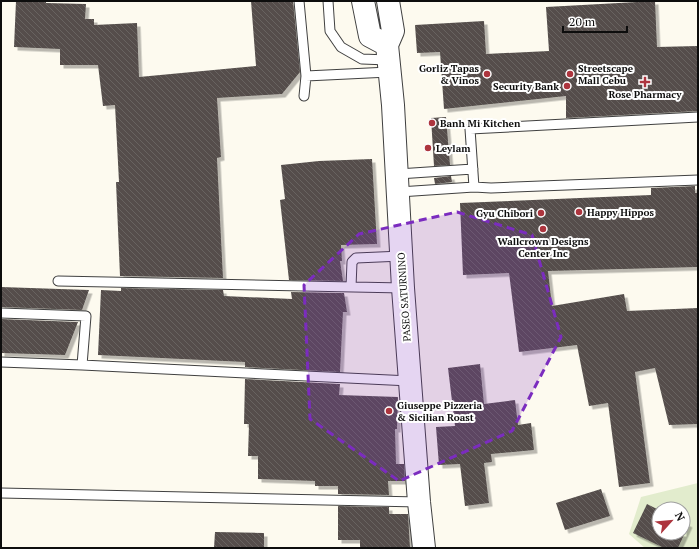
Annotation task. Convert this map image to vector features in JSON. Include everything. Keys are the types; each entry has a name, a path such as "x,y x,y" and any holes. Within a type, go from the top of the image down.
{"street":[{"path":"363,1 370,36 388,59"},
{"name":"PASEO SATURNINO","path":"388,1 393,31 388,59 393,105 403,288 419,502 424,548"}],"lane":[{"path":"299,1 306,76 304,96"},
{"path":"328,1 330,30 341,47 362,59 388,59"},
{"path":"306,76 388,59"},
{"path":"474,187 470,129 698,117"},
{"path":"398,183 473,169"},
{"path":"398,183 491,188 698,180"},
{"path":"351,287 352,262 356,258 402,256"},
{"path":"58,281 403,288"},
{"path":"1,313 86,316 82,365"},
{"path":"1,362 410,381"},
{"path":"1,493 419,502"}],"highlighted area":[{"path":"457,212 532,235 561,337 512,431 399,481 310,419 304,285 359,234"}],"green space":[{"path":"698,483 698,548 645,548 629,534 641,497"}],"building":[{"path":"16,1 46,1 46,3 86,4 85,19 94,19 94,25 137,23 139,77 256,66 251,1 293,1 300,72 282,94 217,98 221,157 217,158 223,278 120,276 116,182 119,182 115,105 103,106 98,65 60,65 60,49 14,47"},
{"path":"655,1 657,47 698,46 698,111 566,118 566,96 444,109 440,52 417,53 415,25 484,21 486,54 549,51 546,7"},
{"path":"446,117 450,165 434,166 431,118"},
{"path":"372,159 377,244 341,245 342,261 340,261 343,281 289,280 280,200 285,199 281,165 319,161"},
{"path":"451,176 452,182 435,184 434,178"},
{"path":"695,186 695,193 698,193 698,267 548,271 552,306 624,294 627,311 698,308 698,424 669,425 655,368 635,372 650,483 619,487 608,403 589,406 577,345 519,352 509,273 463,275 460,203 651,195 651,188"},
{"path":"1,287 89,290 82,310 1,307"},
{"path":"121,288 223,290 224,296 292,299 291,292 344,293 347,312 343,312 340,372 245,367 245,362 98,355 101,290 121,291"},
{"path":"1,319 78,322 65,355 1,353"},
{"path":"480,364 484,404 515,400 518,425 531,423 534,450 491,454 492,462 484,463 489,503 465,506 460,464 439,465 436,427 455,426 448,368"},
{"path":"245,379 340,384 339,395 398,397 397,429 395,429 396,464 404,464 405,481 388,481 389,495 338,494 338,486 315,486 315,481 258,479 258,456 248,456 249,424 244,424"},
{"path":"601,489 610,516 565,530 556,503"},
{"path":"647,504 651,506 651,541 681,541 678,548 664,548 633,533"},
{"path":"338,506 389,507 389,514 408,514 410,548 360,548 360,540 338,540"},
{"path":"215,532 264,533 264,548 214,548"}],"place":[{"name":"Gorliz Tapas & Vinos","path":"487,74"},
{"name":"Streetscape Mall Cebu","path":"570,74"},
{"name":"Rose Pharmacy","path":"645,82"},
{"name":"Security Bank","path":"567,86"},
{"name":"Banh Mi Kitchen","path":"432,123"},
{"name":"Leylam","path":"428,148"},
{"name":"Happy Hippos","path":"579,212"},
{"name":"Gyu Chibori","path":"541,213"},
{"name":"Wallcrown Designs Center Inc","path":"543,229"},
{"name":"Giuseppe Pizzeria & Sicilian Roast","path":"389,411"}]}
